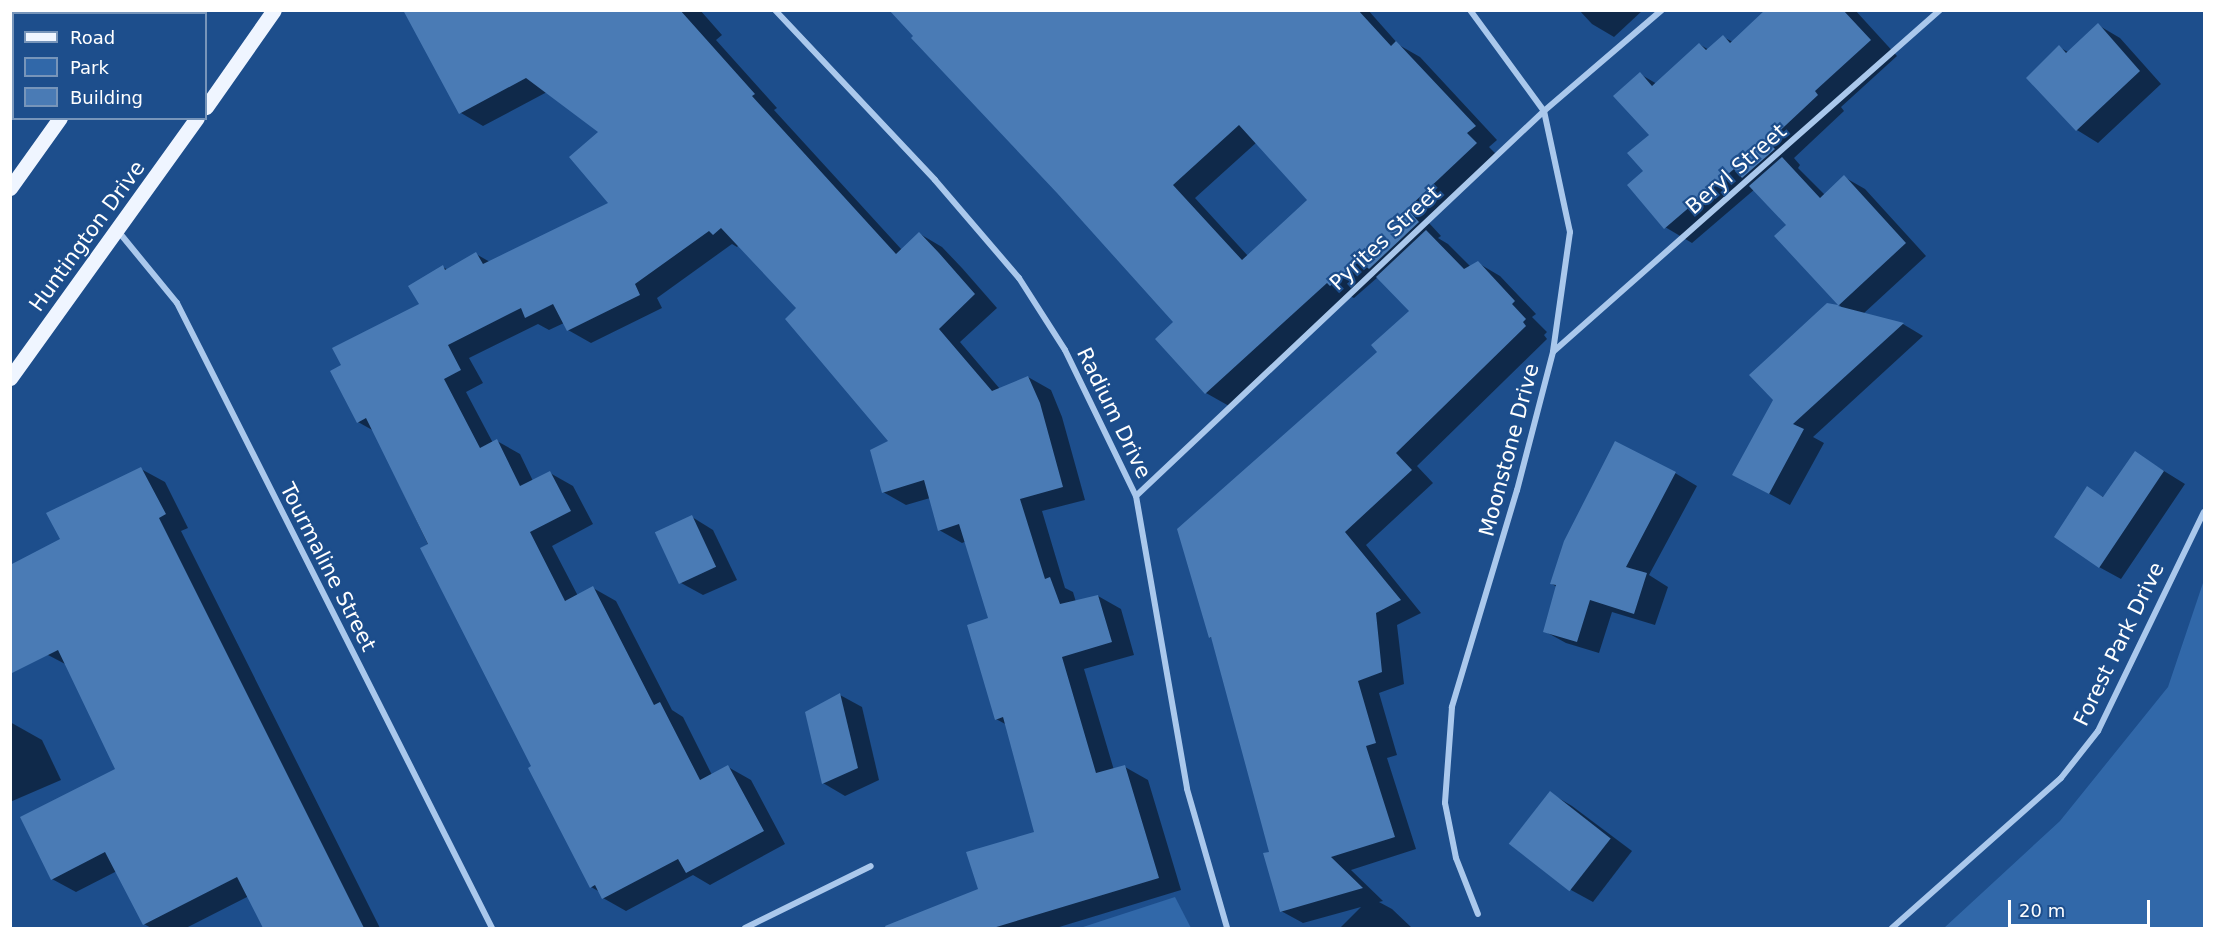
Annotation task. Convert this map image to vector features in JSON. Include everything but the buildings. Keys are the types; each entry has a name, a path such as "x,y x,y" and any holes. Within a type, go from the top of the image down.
{"main road":[{"path":"207,106 274,10"},
{"path":"10,188 59,120"},
{"name":"Huntington Drive","path":"10,378 118,231 196,120"}],"street":[{"name":"Radium Drive","path":"775,10 927,172 1019,278 1065,350 1137,496 1187,789 1227,928"},
{"name":"Moonstone Drive","path":"1470,10 1544,111 1570,232 1553,352 1517,490 1452,707 1445,803 1456,858 1478,914"},
{"name":"Pyrites Street","path":"1137,496 1544,111 1662,10"},
{"name":"Beryl Street","path":"1553,352 1940,10"},
{"name":"Tourmaline Street","path":"118,231 177,303 492,928"},
{"name":"Forest Park Drive","path":"1892,928 2061,778 2098,731 2205,512"},
{"path":"745,928 871,866"}],"green space":[{"path":"2204,580 2204,928 1944,928 2060,821 2168,687"},
{"path":"1175,897 1191,928 1080,928"}]}
